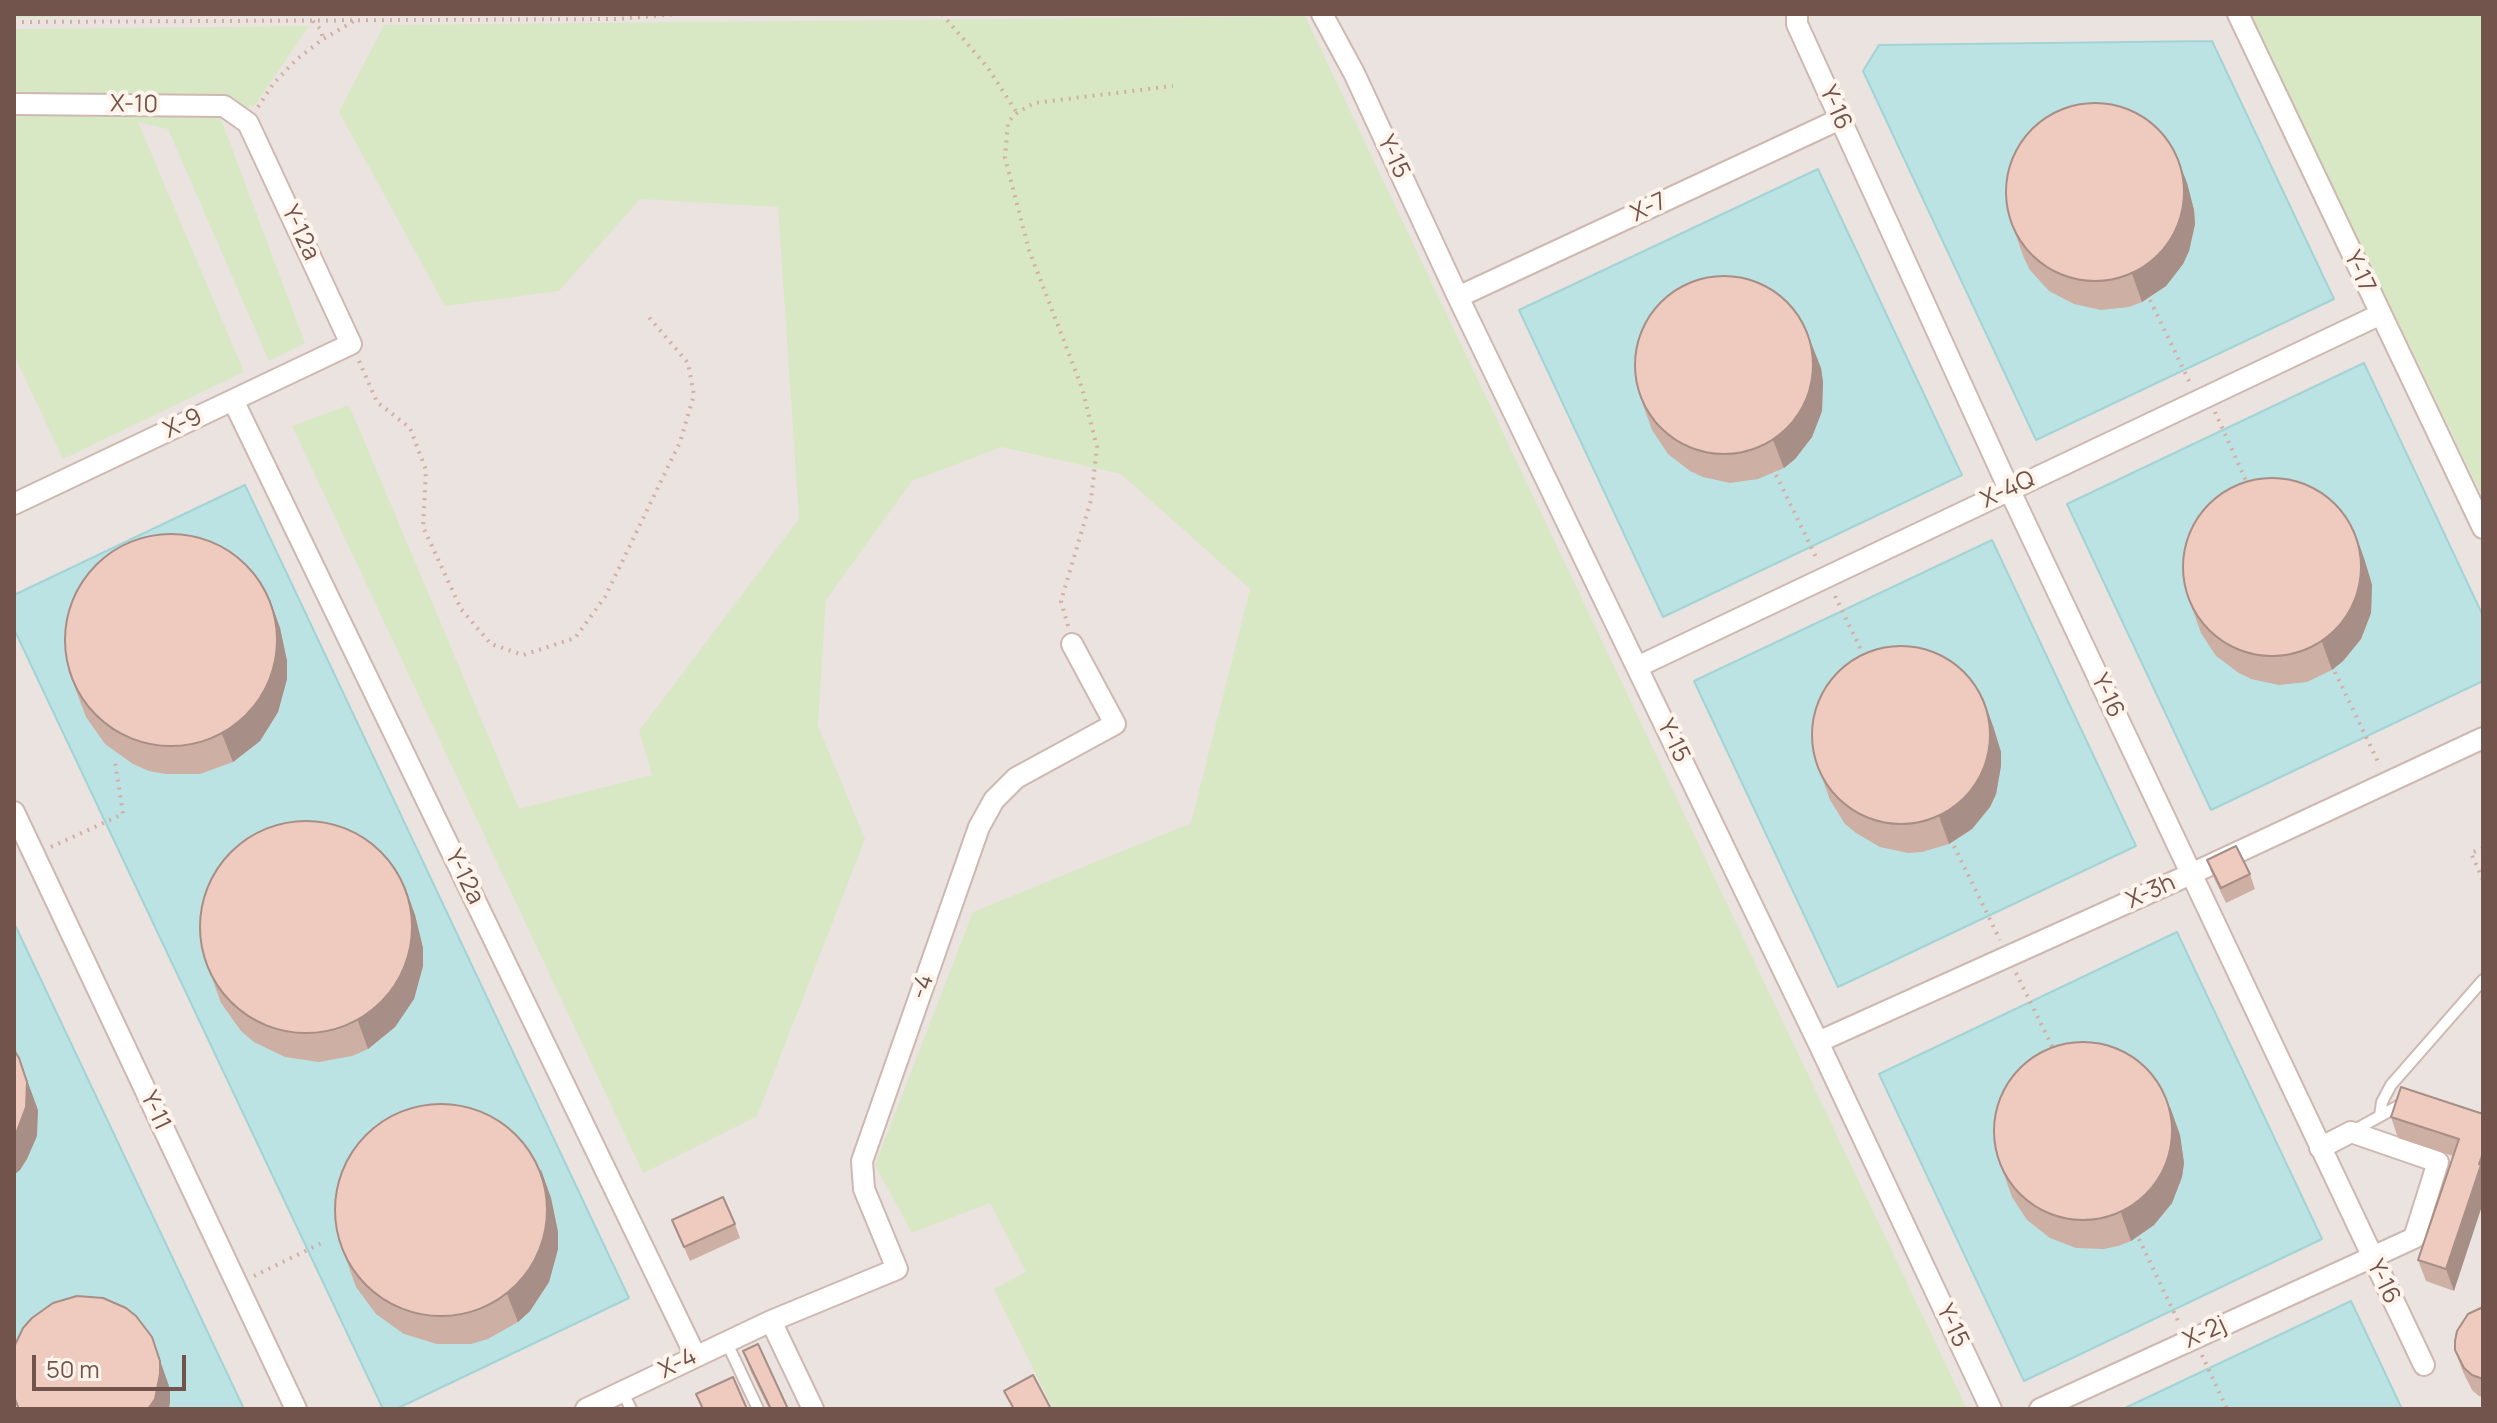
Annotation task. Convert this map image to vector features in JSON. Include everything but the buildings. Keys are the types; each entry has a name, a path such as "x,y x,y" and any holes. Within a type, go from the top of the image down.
{"street":[{"name":"Y-15","path":"1322,14 1354,73 1458,297 1818,1042 1991,1409"},
{"name":"Y-17","path":"2238,14 2483,528"},
{"name":"Y-16","path":"1797,19 2009,489 2424,1365"},
{"name":"X-10","path":"14,104 224,106 248,123"},
{"name":"X-7","path":"1458,297 1840,119"},
{"name":"Y-12a","path":"248,123 351,344"},
{"name":"X-4Q","path":"1637,667 2379,315"},
{"name":"X-9","path":"14,504 351,344"},
{"name":"Y-12a","path":"233,400 695,1355"},
{"name":"-4","path":"771,1321 897,1269 864,1189 862,1161 979,827 994,800 1016,778 1115,724 1072,644"},
{"name":"X-3h","path":"1818,1042 2483,738"},
{"name":"Y-11","path":"14,812 296,1409"},
{"path":"2320,1148 2351,1132"},
{"name":"X-2j","path":"2040,1409 2414,1238 2438,1162 2351,1132"},
{"name":"X-4","path":"586,1409 626,1400 695,1355 771,1321"},
{"path":"771,1321 813,1409"}],"lane":[{"path":"2380,1116 2382,1102 2391,1085 2483,980"},
{"path":"2351,1132 2409,1101"},
{"path":"726,1341 758,1409"}],"path":[{"path":"14,22 618,19 676,14"},
{"path":"942,14 988,68 1017,113"},
{"path":"313,20 321,30 323,39"},
{"path":"248,123 273,84 323,39 357,20"},
{"path":"1072,644 1061,601 1091,500 1097,447 1082,388 1029,250 1005,158 1008,122 1034,103 1173,86"},
{"path":"2150,300 2249,488"},
{"path":"351,344 377,402 410,428 426,470 423,527 461,609 491,644 523,655 575,638 605,597 680,442 694,395 688,363 647,315"},
{"path":"1776,475 1867,662"},
{"path":"2335,672 2388,782"},
{"path":"34,855 123,814 115,761"},
{"path":"1954,846 2058,1059"},
{"path":"2483,848 2471,853 2483,880"},
{"path":"2139,1239 2227,1409"},
{"path":"237,1284 324,1242"}],"shaded area":[{"path":"169,14 2249,14 2483,498 2483,1409 14,1409 14,18"}],"green space":[{"path":"14,14 169,14 14,18"},
{"path":"2249,14 2483,14 2483,498"},
{"path":"1305,16 1967,1409 1053,1409 994,1289 1026,1272 990,1203 912,1233 875,1165 973,912 1191,823 1250,589 1121,474 1002,447 912,481 826,600 818,726 865,839 757,1116 643,1173 292,426 349,405 519,809 652,775 639,731 799,519 778,207 640,199 559,291 445,306 339,112 384,25"},
{"path":"309,26 255,105 219,114 305,343 269,361 168,129 138,122 244,372 63,459 14,355 14,29"}],"water":[{"path":"2212,41 2334,299 2036,440 1863,71 1879,45"},
{"path":"1818,169 1962,475 1663,617 1519,310"},
{"path":"2364,363 2483,616 2483,681 2211,810 2067,504"},
{"path":"245,485 629,1298 396,1409 383,1409 14,629 14,595"},
{"path":"1992,540 2136,846 1838,987 1694,681"},
{"path":"16,927 244,1409 14,1409"},
{"path":"2177,932 2322,1239 2024,1381 1879,1074"},
{"path":"2351,1301 2402,1409 2123,1409"}]}
